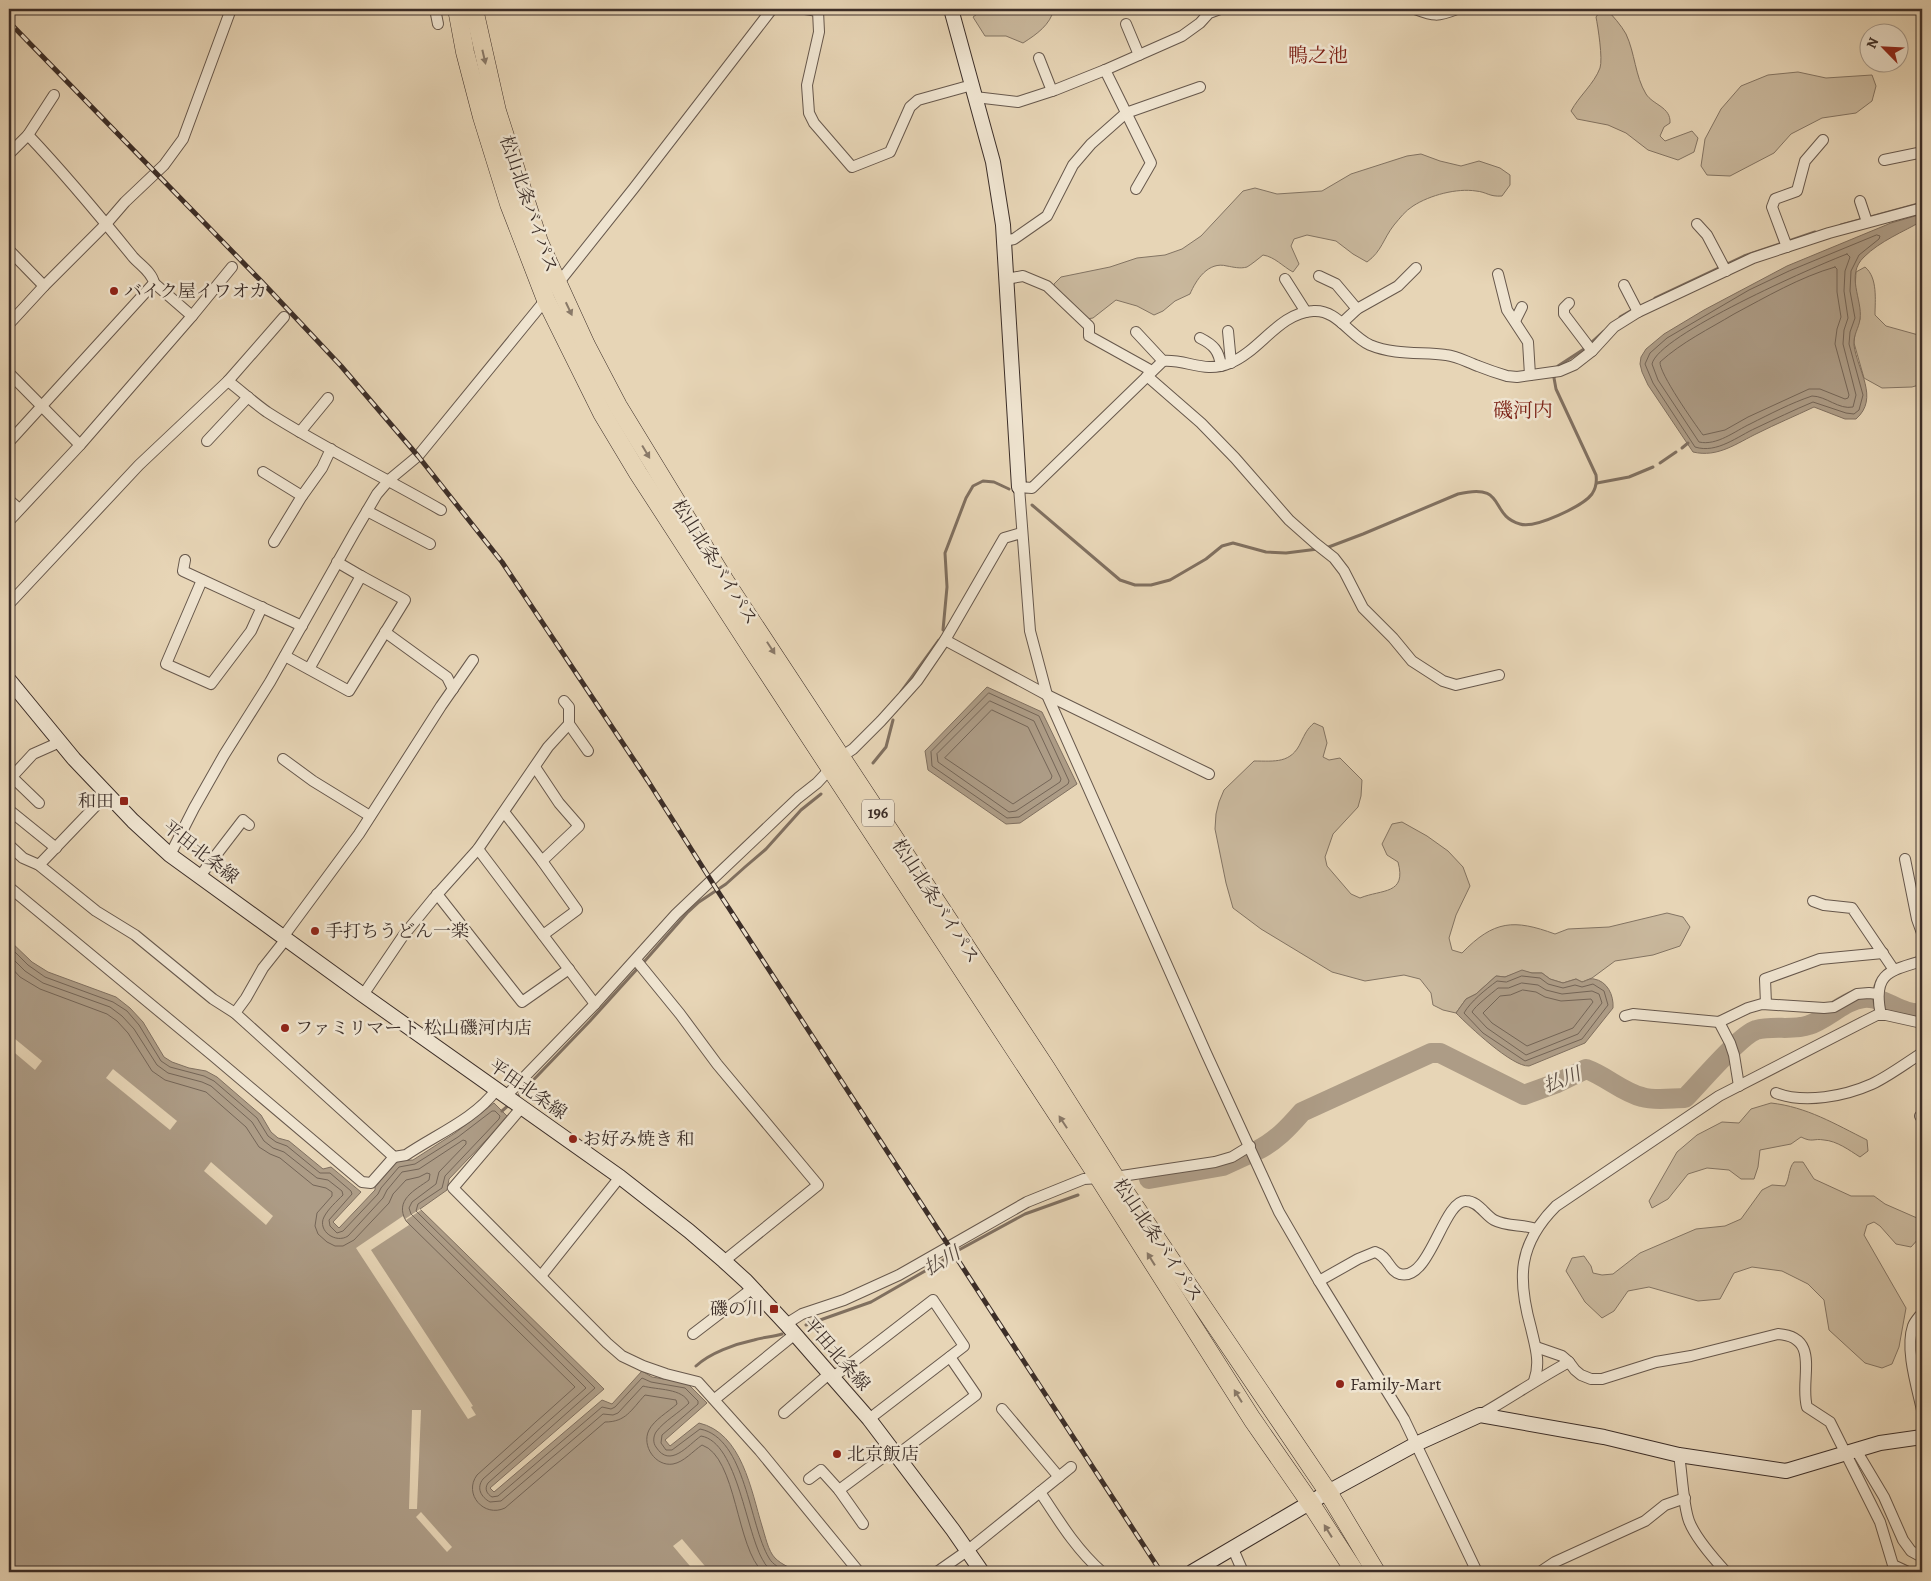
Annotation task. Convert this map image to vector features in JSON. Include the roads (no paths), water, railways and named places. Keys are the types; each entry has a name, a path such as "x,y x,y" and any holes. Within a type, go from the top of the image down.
{"highway":[{"name":"松山北条バイパス","path":"457,9 465,52 480,109 509,204 546,300 602,413 638,473 836,763 1107,1178 1328,1492 1376,1572"},
{"name":"松山北条バイパス","path":"474,9 497,111 539,242 586,345 618,406 836,763"},
{"name":"松山北条バイパス","path":"1107,1178 1252,1419 1355,1572"}],"main road":[{"path":"951,9 993,162 1004,241 1019,487"},
{"name":"平田北条線","path":"9,680 60,742 107,794 170,855 363,995 620,1177 690,1231 724,1261 753,1288 869,1419 982,1572"},
{"path":"1192,1572 1311,1504 1328,1492 1416,1444 1480,1415 1604,1437 1679,1455 1786,1471 1880,1443 1922,1437"}],"street":[{"path":"10,319 164,165 183,139 231,9"},
{"path":"435,9 438,24"},
{"path":"170,855 224,755 285,656 337,562 378,494 390,480 418,456 546,300 772,9"},
{"path":"805,9 820,10 819,32 807,85 809,113 814,123 852,167 890,152 910,107 918,100 973,91 1018,102 1052,91 1139,56 1182,36 1200,23 1208,11 1220,9"},
{"path":"1359,9 1382,9"},
{"path":"1415,9 1431,15 1444,14 1457,9"},
{"path":"1126,24 1139,56"},
{"path":"1039,58 1052,91"},
{"path":"1105,70 1151,162 1136,189"},
{"path":"1004,241 1014,239 1047,216 1073,165 1091,144 1126,113 1200,87"},
{"path":"9,154 28,135 54,95"},
{"path":"28,135 62,171 135,259 153,277 154,283 192,316"},
{"path":"1786,243 1772,207 1775,199 1798,191 1806,161 1823,140"},
{"path":"1884,160 1918,153"},
{"path":"1860,201 1866,218"},
{"path":"1477,1572 1404,1419 1319,1282 1279,1212 1206,1053 1047,695 1030,631 1021,533 1019,487 1032,488 1163,361 1178,361 1196,367 1226,365 1244,355 1286,320 1306,312 1315,310 1326,313 1342,323 1357,336 1380,348 1404,352 1448,355 1517,378 1555,372 1574,365 1590,348 1636,309 1724,267 1753,258 1786,243 1866,218 1922,208"},
{"path":"1697,224 1707,235 1724,267"},
{"path":"9,250 44,286"},
{"path":"9,521 80,445 232,267"},
{"path":"1342,323 1357,309 1398,286 1416,268"},
{"path":"1498,274 1507,310 1528,342 1530,375"},
{"path":"1006,279 1023,276 1047,286 1089,326 1089,336 1149,373 1235,458 1289,520 1334,558 1344,570 1363,608 1393,638 1412,661 1443,681 1456,685 1499,674"},
{"path":"1319,276 1336,284 1357,309"},
{"path":"1285,279 1306,312"},
{"path":"9,442 154,283"},
{"path":"1624,285 1636,309"},
{"path":"1569,303 1564,308 1564,314 1590,348"},
{"path":"1515,321 1522,307"},
{"path":"9,604 139,465 228,381 284,317"},
{"path":"1226,365 1228,330"},
{"path":"1136,332 1163,361"},
{"path":"1200,338 1211,344 1218,351 1226,365"},
{"path":"9,373 80,445"},
{"path":"228,381 265,410 300,432 390,480 441,510"},
{"path":"221,442 210,438 248,396"},
{"path":"300,432 328,398"},
{"path":"274,536 322,468 331,449"},
{"path":"265,477 302,496"},
{"path":"9,500 19,509"},
{"path":"367,511 430,544"},
{"path":"859,1572 715,1399 698,1382 666,1374 622,1356 453,1188 510,1099 595,1004 638,963 676,914 798,798 853,750 882,721 917,681 945,640 1004,538 1021,533"},
{"path":"185,560 183,571 302,626"},
{"path":"285,656 349,692 405,600 337,562"},
{"path":"309,669 361,576"},
{"path":"202,580 166,664 211,684 246,638 262,608"},
{"path":"276,614 280,603"},
{"path":"385,632 447,677 453,689"},
{"path":"945,640 1047,695 1209,774"},
{"path":"235,1013 284,938 370,816 473,660"},
{"path":"564,701 569,707 569,724 588,751"},
{"path":"363,995 403,936 478,849 548,747 569,724"},
{"path":"36,796 11,778 33,754 60,742"},
{"path":"283,759 313,781 370,816"},
{"path":"535,766 559,802 579,826 542,862"},
{"path":"39,866 107,794"},
{"path":"9,810 56,848"},
{"path":"504,812 577,910 543,936"},
{"path":"200,876 243,820 249,824"},
{"path":"9,845 96,911 135,935 213,999 235,1013 394,1157"},
{"path":"478,849 595,1004"},
{"path":"1904,859 1917,919 1922,932"},
{"path":"9,887 362,1182 371,1182 394,1157 406,1155 468,1116 490,1098 510,1099"},
{"path":"438,894 522,1002 569,969"},
{"path":"1813,901 1824,905 1852,908 1894,970"},
{"path":"1766,1004 1765,979 1820,959 1883,953"},
{"path":"1881,1015 1878,998 1882,980 1888,973 1894,970 1922,961"},
{"path":"638,963 680,1014 717,1064 818,1185 724,1261"},
{"path":"1624,1016 1633,1014 1719,1022 1748,1008 1766,1004 1824,1008 1834,1006 1857,994 1869,993 1878,998"},
{"path":"1534,1380 1538,1371 1536,1347 1525,1302 1524,1264 1528,1246 1536,1229 1556,1206 1719,1096 1865,1021 1881,1015 1902,1017 1922,1023"},
{"path":"1719,1022 1734,1055 1739,1086"},
{"path":"1776,1093 1795,1097 1814,1097 1847,1093 1872,1084 1922,1053"},
{"path":"715,1399 790,1329 802,1314 844,1300 898,1275 1027,1202 1084,1180 1215,1162 1232,1157 1250,1146"},
{"path":"541,1276 620,1177"},
{"path":"1319,1282 1358,1259 1375,1252 1385,1258 1396,1272 1401,1275 1416,1270 1435,1245 1442,1226 1452,1211 1459,1203 1466,1201 1474,1204 1496,1221 1536,1229"},
{"path":"693,1334 753,1288"},
{"path":"784,1413 830,1376 934,1300 964,1346 869,1419"},
{"path":"1922,1313 1914,1325 1910,1339 1918,1375 1922,1410"},
{"path":"1536,1347 1562,1356 1575,1370 1591,1379 1602,1379 1656,1362 1691,1356 1778,1334 1788,1335 1799,1341 1804,1350 1806,1362 1804,1399 1807,1407 1830,1422 1884,1497 1903,1540 1911,1551 1922,1557"},
{"path":"839,1490 976,1395 950,1357"},
{"path":"1480,1415 1522,1391 1534,1380 1569,1362"},
{"path":"1002,1409 1059,1477"},
{"path":"1851,1452 1880,1522 1893,1565 1908,1572"},
{"path":"1679,1455 1686,1512 1690,1524 1714,1559 1726,1572"},
{"path":"937,1572 967,1551 1071,1467"},
{"path":"809,1478 821,1470 839,1490 863,1524"},
{"path":"1040,1492 1068,1536 1088,1560 1102,1572"},
{"path":"1540,1572 1555,1562 1645,1521 1665,1506 1685,1498"},
{"path":"1233,1548 1243,1572"}],"water":[{"path":"1922,214 1922,221 1884,241 1870,251 1858,264 1855,280 1860,312 1854,345 1867,393 1863,411 1856,419 1845,419 1814,407 1719,451 1711,453 1693,452 1648,385 1642,372 1641,357 1646,349 1664,334 1704,310 1787,266 1891,223"},
{"path":"987,687 1042,712 1077,784 1020,823 1006,824 928,770 925,751"},
{"path":"9,940 32,962 48,972 116,997 143,1022 164,1057 172,1062 206,1071 217,1077 261,1115 271,1132 278,1138 289,1141 323,1169 331,1167 361,1192 333,1222 339,1228 375,1190 375,1187 397,1161 413,1160 455,1133 494,1103 508,1117 449,1179 447,1190 420,1209 604,1389 490,1488 494,1492 602,1400 612,1404 642,1371 652,1377 687,1383 707,1403 665,1440 670,1446 699,1423 714,1429 725,1438 735,1450 749,1480 770,1551 781,1563 802,1572 9,1572"},
{"path":"1522,970 1542,973 1550,979 1563,983 1576,979 1582,982 1591,979 1599,980 1609,989 1613,1008 1585,1043 1529,1066 1522,1065 1491,1045 1456,1013 1466,999 1476,994 1496,976 1505,977"}],"waterway":[{"path":"1841,225 1922,203"},
{"path":"1655,298 1744,256 1815,232"},
{"path":"1620,317 1634,309"},
{"path":"1326,548 1458,494 1474,491 1484,492 1496,501 1510,520 1527,525 1547,520 1587,499 1594,489 1596,475 1556,389 1554,378 1558,366 1584,349 1604,331"},
{"path":"1682,448 1688,443"},
{"path":"1660,463 1676,452"},
{"path":"1597,483 1629,477 1653,467"},
{"path":"943,630 947,587 945,553 966,498 973,486 983,481 994,482 1009,489"},
{"path":"1032,505 1120,580 1135,585 1151,585 1170,580 1206,559 1222,546 1233,543 1266,552 1286,553 1318,549"},
{"path":"901,692 939,640"},
{"path":"873,763 886,747 893,720"},
{"path":"643,963 687,913 699,902 726,884 766,849 801,810 821,794"},
{"path":"516,1098 638,968"},
{"name":"払川","path":"1256,1151 1281,1134 1302,1112 1431,1053 1440,1053 1524,1095 1557,1083 1586,1069 1635,1095 1658,1099 1685,1098 1730,1050 1756,1030 1803,1027 1823,1019 1850,1002 1864,998 1879,1000 1907,1012 1922,1013"},
{"path":"502,1111 510,1104"},
{"name":"払川","path":"1149,1179 1223,1166 1247,1155"},
{"name":"払川","path":"806,1325 871,1302 957,1251 1025,1214 1078,1195"},
{"name":"払川","path":"696,1366 715,1353 731,1347 782,1334"}],"railway":[{"path":"9,22 341,366 418,456 502,562 648,781 1161,1572"}],"place":[{"name":"バイク屋イワオカ","path":"114,291"},
{"name":"和田","path":"124,801"},
{"name":"手打ちうどん一楽","path":"315,931"},
{"name":"ファミリマート 松山磯河内店","path":"285,1028"},
{"name":"お好み焼き 和","path":"573,1139"},
{"name":"磯の川","path":"774,1309"},
{"name":"Family-Mart","path":"1340,1384"},
{"name":"北京飯店","path":"837,1454"}],"district":[{"name":"鴨之池","path":"1318,55"},
{"name":"磯河内","path":"1523,410"}]}
